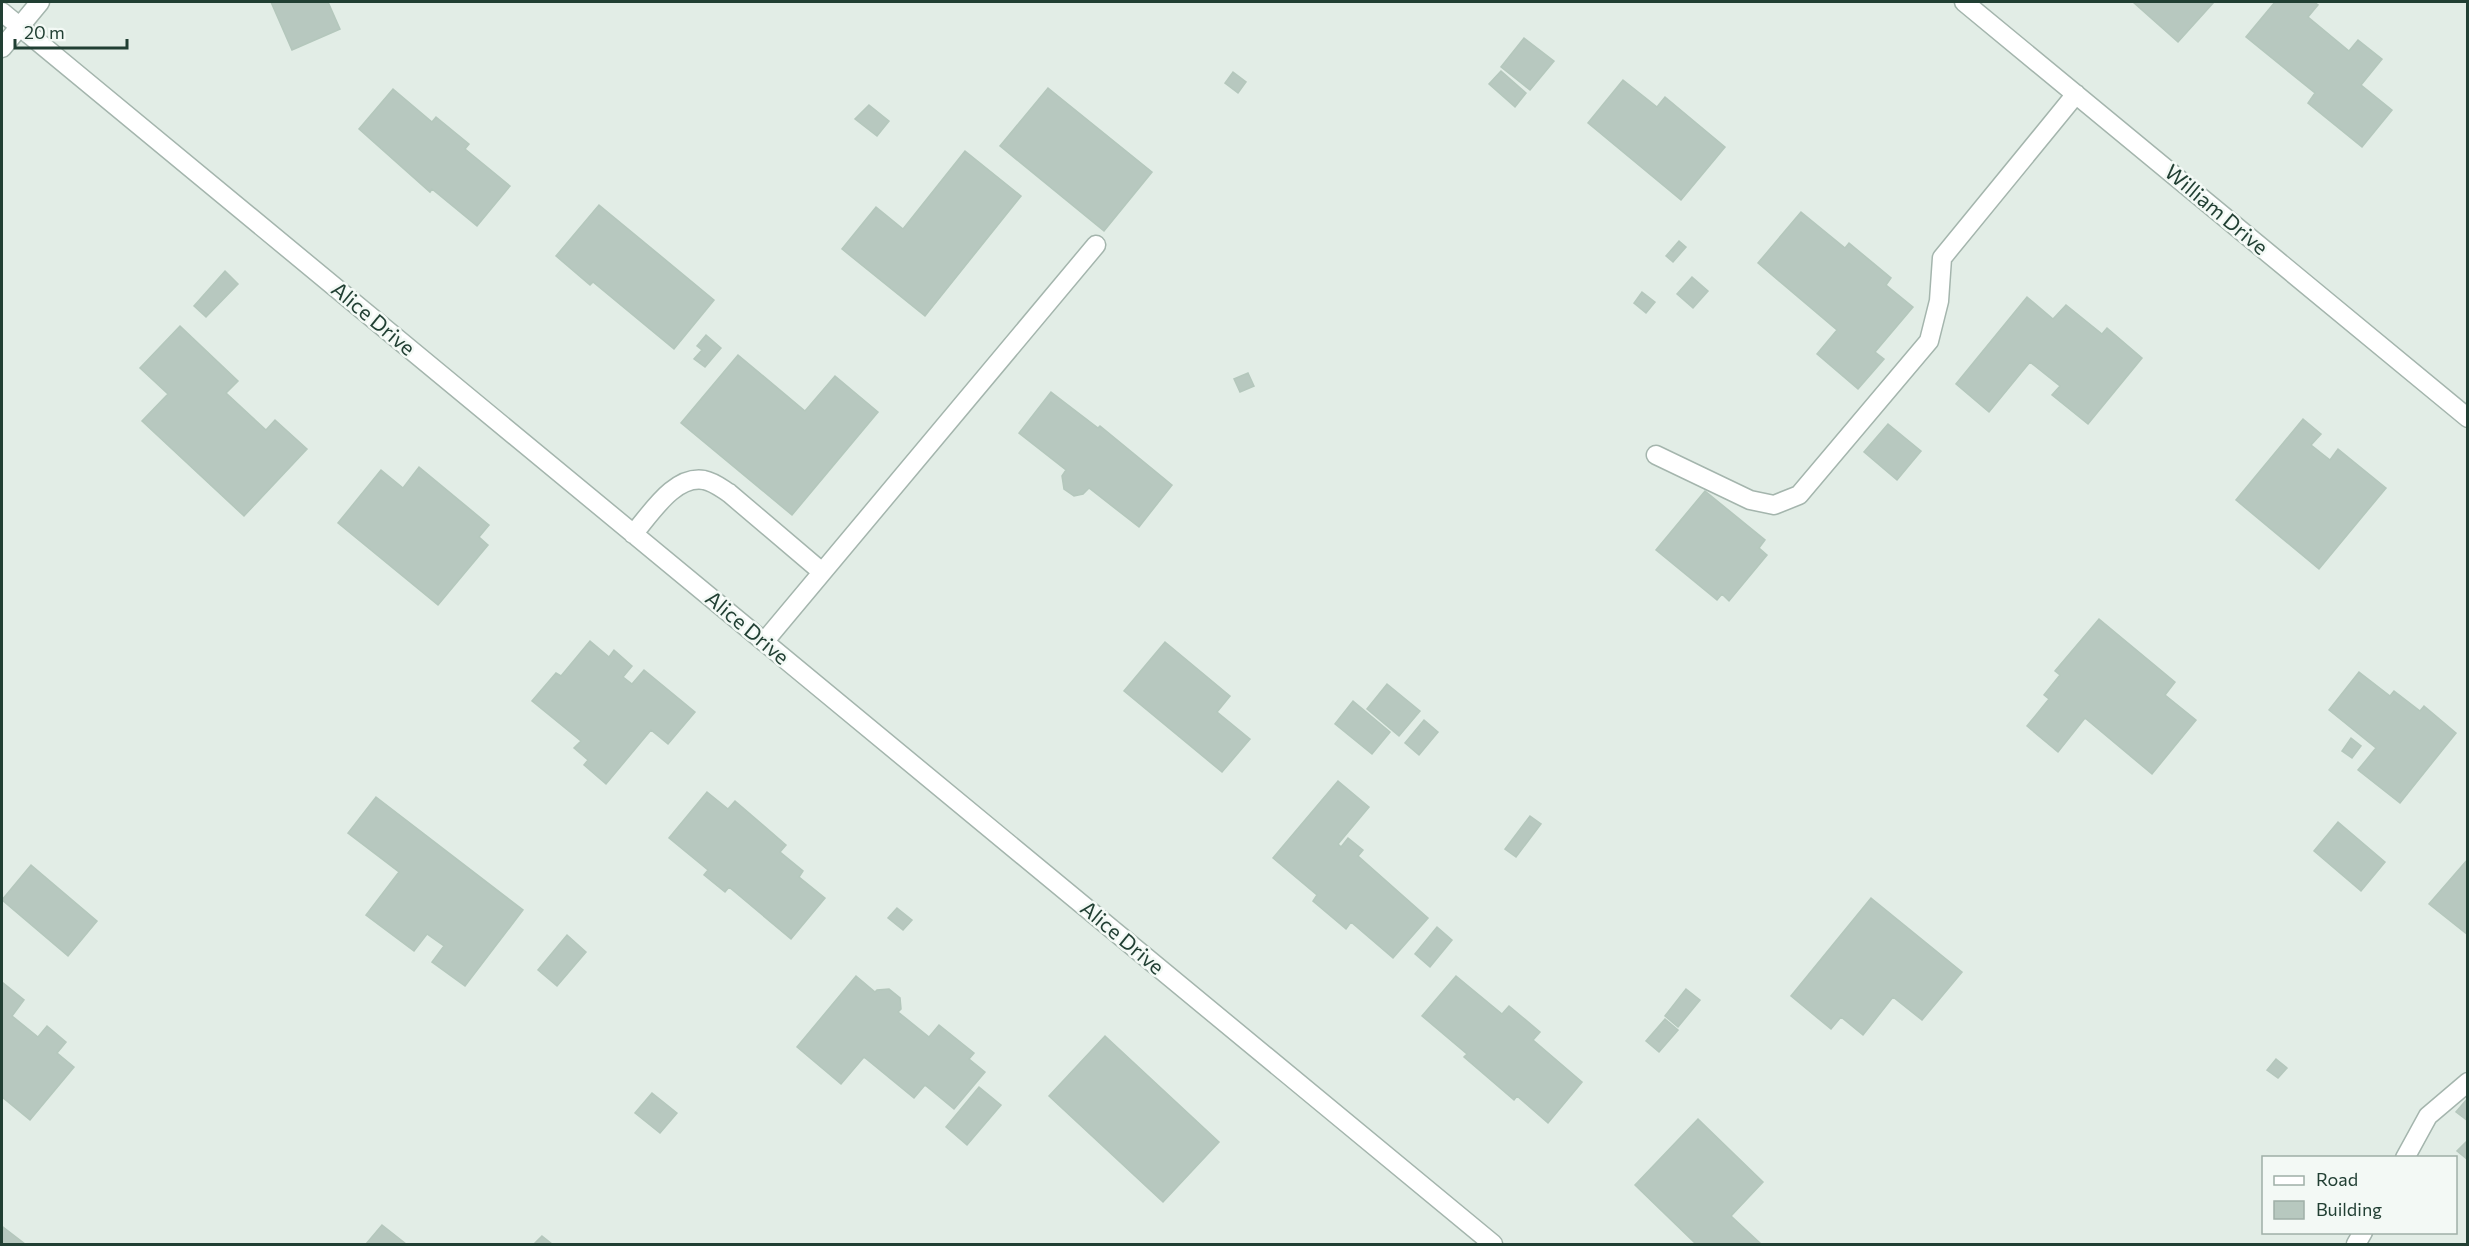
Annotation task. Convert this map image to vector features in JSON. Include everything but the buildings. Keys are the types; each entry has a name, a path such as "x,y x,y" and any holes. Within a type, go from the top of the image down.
{"street":[{"path":"2,48 40,2"},
{"name":"William Drive","path":"1964,2 2468,418"},
{"name":"Alice Drive","path":"2,12 1493,1245"},
{"path":"1656,455 1750,500 1774,505 1799,495 1929,341 1939,301 1942,258 2076,94"},
{"path":"764,642 1096,245"},
{"path":"633,534 668,495 687,481 702,480 729,493 822,572"},
{"path":"2406,1156 2428,1116 2468,1082"}]}
